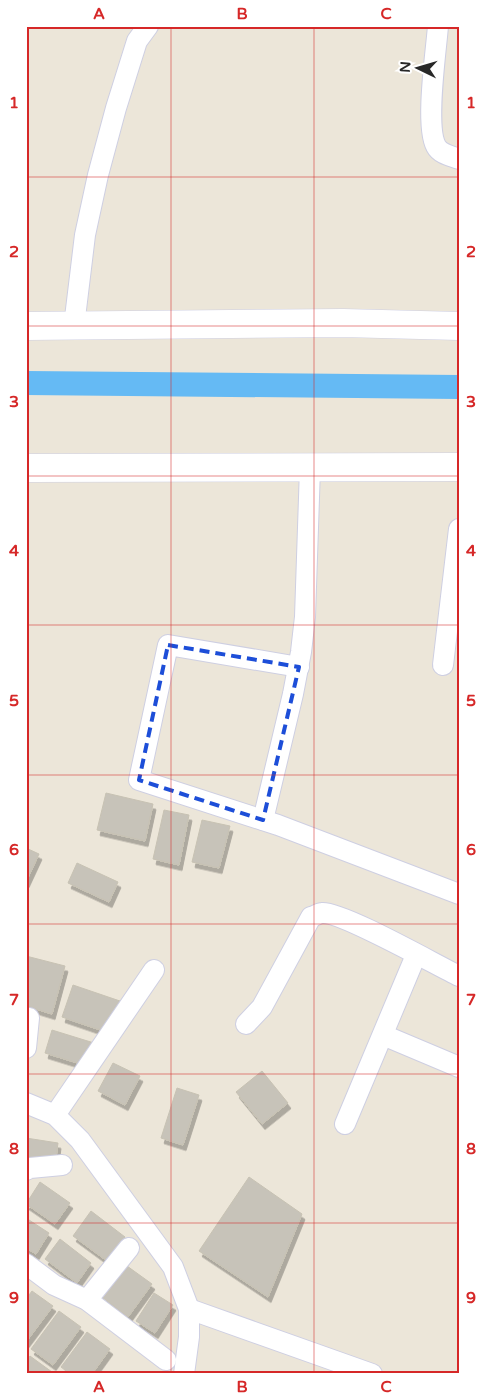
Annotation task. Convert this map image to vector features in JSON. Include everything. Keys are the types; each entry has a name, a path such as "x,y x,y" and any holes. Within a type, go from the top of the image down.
{"street":[{"path":"74,326 85,236 98,175 137,41 148,26"},
{"path":"438,26 431,117 432,135 436,147 446,155 459,159"},
{"path":"26,326 343,323 459,326"},
{"path":"26,468 459,467"},
{"path":"263,820 298,667 305,616 310,468"},
{"path":"443,665 459,529"},
{"path":"298,667 168,645 139,780 263,820 459,894"},
{"path":"246,1024 262,1007 312,917 323,912 338,916 459,976"},
{"path":"345,1124 416,954"},
{"path":"54,1115 154,970"},
{"path":"26,1048 29,1018"},
{"path":"383,1035 459,1067"},
{"path":"26,1103 54,1115 80,1140 173,1267 189,1308 189,1337 184,1374"},
{"path":"26,1170 62,1165"},
{"path":"87,1300 129,1248"},
{"path":"26,1264 54,1285 87,1300 166,1360"},
{"path":"189,1308 372,1374"}],"highlighted area":[{"path":"168,645 299,667 263,820 139,780"}],"building":[{"path":"106,793 153,804 145,841 97,830"},
{"path":"164,810 189,815 179,865 153,859"},
{"path":"202,820 230,826 219,868 192,862"},
{"path":"26,848 39,854 26,882"},
{"path":"77,863 118,882 109,902 68,883"},
{"path":"26,956 65,966 52,1014 26,1006"},
{"path":"73,985 120,1001 109,1033 62,1017"},
{"path":"52,1030 94,1043 87,1066 45,1053"},
{"path":"113,1063 140,1076 125,1105 98,1091"},
{"path":"262,1071 288,1103 262,1124 236,1092"},
{"path":"177,1088 199,1095 183,1145 161,1138"},
{"path":"26,1138 58,1143 55,1165 26,1160"},
{"path":"249,1177 302,1214 268,1297 199,1251"},
{"path":"40,1182 70,1203 55,1224 26,1204"},
{"path":"91,1211 125,1237 107,1261 73,1236"},
{"path":"26,1218 49,1233 36,1254 26,1248"},
{"path":"60,1239 91,1263 77,1283 45,1259"},
{"path":"127,1266 152,1284 128,1317 103,1298"},
{"path":"32,1291 53,1306 26,1342 26,1299"},
{"path":"154,1293 173,1305 155,1333 136,1321"},
{"path":"59,1311 81,1327 53,1365 31,1349"},
{"path":"87,1332 110,1349 92,1374 70,1374 61,1367"},
{"path":"30,1356 52,1372 50,1374 26,1374 26,1362"}],"waterway":[{"path":"26,383 459,387"}]}
